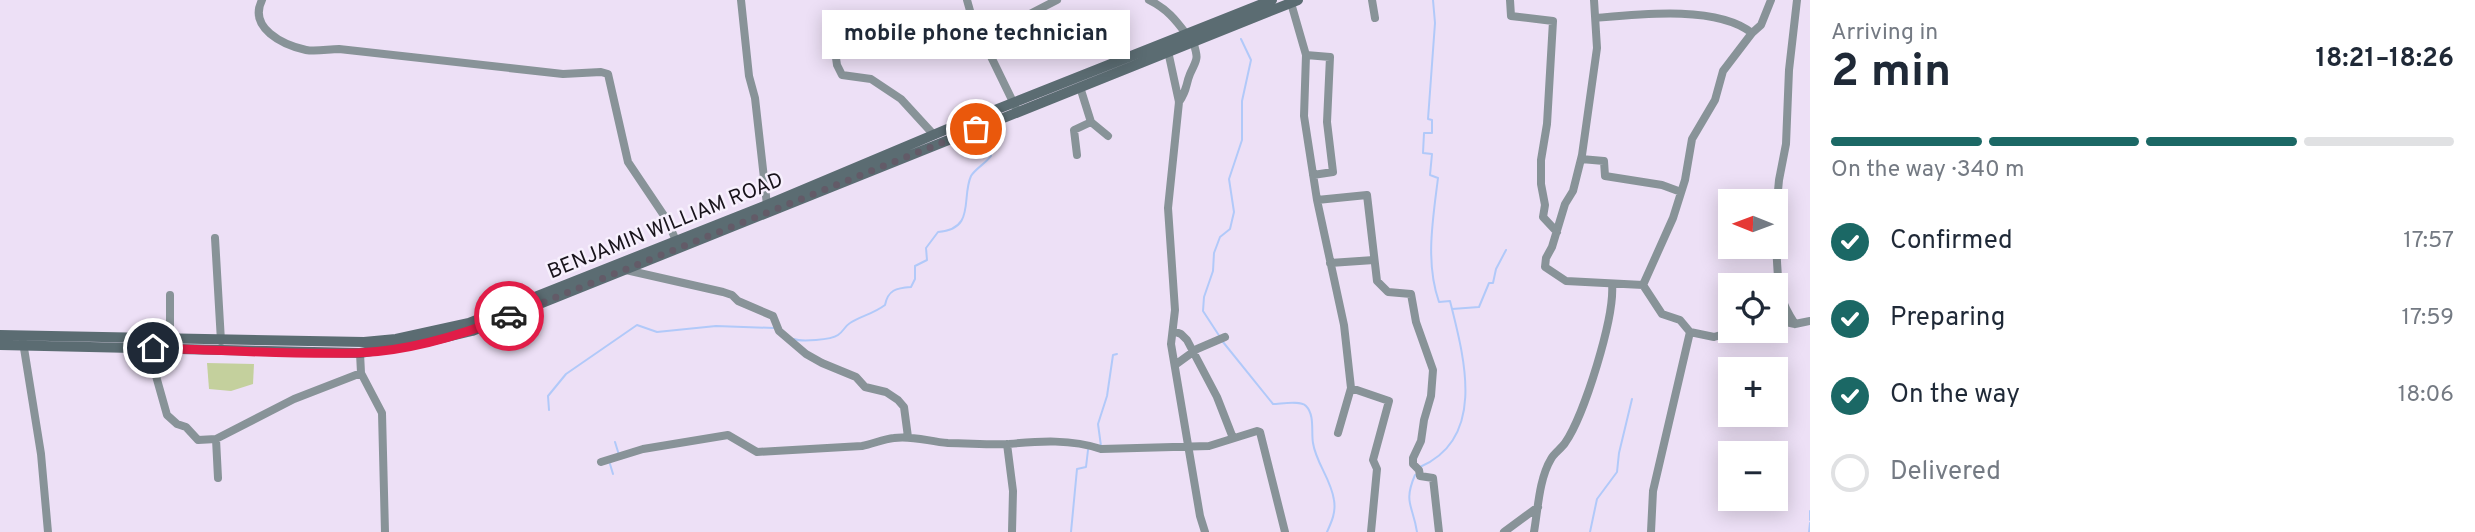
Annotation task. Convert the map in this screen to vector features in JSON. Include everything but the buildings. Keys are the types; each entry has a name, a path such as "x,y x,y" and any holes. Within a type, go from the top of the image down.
{"main road":[{"name":"BENJAMIN WILLIAM ROAD","path":"0,335 23,341 153,348 360,353 472,331 626,270 767,205 934,135 1080,87 1168,51 1272,0"},
{"name":"BENJAMIN WILLIAM ROAD","path":"0,345 23,341 364,342 430,333 469,324 678,246 1190,38 1295,1"}],"street":[{"path":"262,0 258,8 261,24 272,37 307,50 339,49 563,74 608,74 628,162 667,220 678,246"},
{"path":"741,0 767,205"},
{"path":"967,0 974,25 1016,107"},
{"path":"978,30 1024,17 1057,0"},
{"path":"1149,0 1173,15 1190,38 1197,58 1186,92 1179,102"},
{"path":"1372,0 1375,18"},
{"path":"1510,0 1511,16 1553,21 1541,184 1545,205 1543,217 1557,232"},
{"path":"1594,0 1597,48 1581,159 1573,191 1565,204 1545,267 1566,281 1643,285"},
{"path":"1643,285 1669,229 1696,131 1715,100 1723,71 1761,25 1771,0"},
{"path":"1778,189 1786,144 1788,80 1797,0"},
{"path":"1295,1 1306,55 1304,116 1317,200 1344,325 1351,388 1338,433"},
{"path":"1596,18 1659,13 1687,15 1732,21 1742,24 1752,33"},
{"path":"835,51 842,75 871,79 901,99 934,135"},
{"path":"1168,51 1179,102 1168,208 1174,289 1171,344 1205,532"},
{"path":"1306,55 1330,57 1327,122 1333,170 1313,175"},
{"path":"1080,87 1091,122 1108,136"},
{"path":"1077,155 1074,130 1091,122"},
{"path":"1581,159 1604,161 1605,176 1662,185 1681,192"},
{"path":"1317,200 1367,195 1377,281 1388,292 1411,294 1416,322 1433,370 1431,396 1413,464 1422,477 1433,478 1439,532"},
{"path":"215,238 221,341"},
{"path":"1777,259 1780,296 1795,324"},
{"path":"1330,264 1374,260"},
{"path":"626,270 732,295 737,302 773,316 778,329 806,354 856,377 865,387 886,391 898,400 904,407 908,437"},
{"path":"1534,532 1551,458 1565,443 1574,426 1594,374 1609,321 1612,285"},
{"path":"1643,285 1662,314 1680,320 1690,332 1718,336"},
{"path":"170,295 170,340"},
{"path":"1788,323 1810,321"},
{"path":"1173,331 1187,340 1217,397 1233,439"},
{"path":"1651,532 1654,516 1653,491 1690,332"},
{"path":"1175,365 1192,352 1225,337"},
{"path":"23,341 41,454 48,532"},
{"path":"153,348 156,376 167,415 198,440 216,439 294,399 361,373"},
{"path":"360,353 361,373 382,413 385,532"},
{"path":"1351,388 1388,401 1373,460 1377,470 1371,532"},
{"path":"601,462 643,449 729,435 757,452 862,446 891,438 908,437 943,442 1007,444 1043,441 1087,444 1101,449 1188,447 1220,444 1251,432 1260,432 1285,532"},
{"path":"216,439 219,478"},
{"path":"1007,444 1013,491 1012,532"},
{"path":"1504,532 1538,507"}],"green space":[{"path":"207,363 254,364 253,384 231,391 209,389"}],"waterway":[{"path":"1420,467 1441,454 1455,437 1463,416 1465,394 1461,346 1450,301 1439,302 1432,272 1431,240 1438,178 1430,175 1432,154 1423,153 1424,133 1432,133 1432,120 1428,119 1435,23 1433,0"},
{"path":"1220,337 1203,311 1204,297 1213,271 1214,253 1220,237 1230,229 1234,212 1229,179 1242,140 1242,101 1251,60 1241,39"},
{"path":"794,339 834,337 850,323 885,305 888,296 894,291 911,287 915,279 915,266 927,260 926,248 938,232 950,230 963,219 971,176 991,156 985,134"},
{"path":"1452,309 1479,307 1489,283 1493,283 1496,269 1506,250"},
{"path":"549,410 548,396 566,374 637,325 657,332 716,326 774,328"},
{"path":"1223,342 1273,404 1299,403 1309,410 1315,450 1334,500 1334,512 1327,532"},
{"path":"1101,446 1098,424 1107,396 1113,355 1117,354"},
{"path":"1590,532 1597,499 1617,472 1632,399"},
{"path":"615,442 619,455"},
{"path":"1071,532 1077,469 1086,467 1088,450"},
{"path":"610,464 613,474"},
{"path":"1415,475 1409,498 1417,532"},
{"path":"1810,511 1810,520"},
{"path":"1809,532 1810,523"}],"way so far":[{"path":"509,316 976,129"}],"place":[{"name":"mobile phone technician","path":"976,129"}],"route":[{"path":"153,348 360,353 472,331 509,316"}]}
